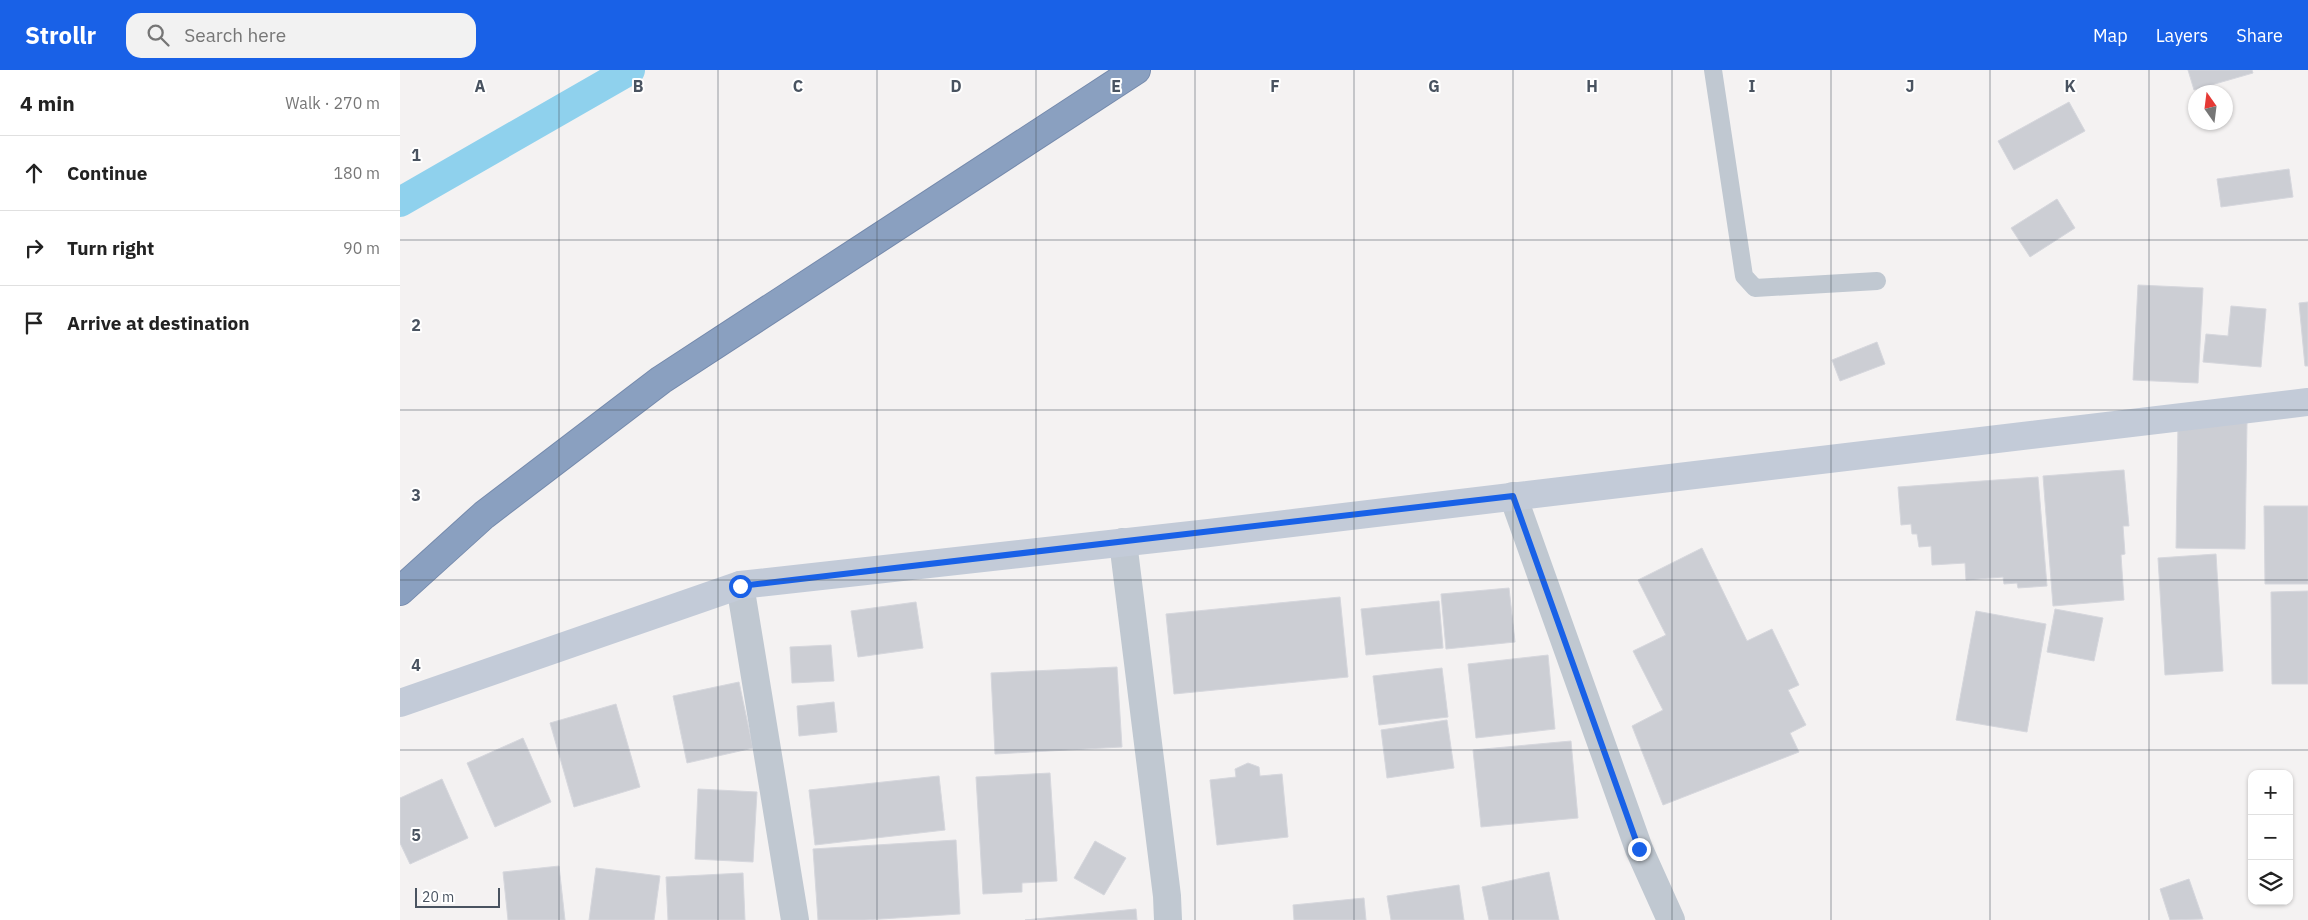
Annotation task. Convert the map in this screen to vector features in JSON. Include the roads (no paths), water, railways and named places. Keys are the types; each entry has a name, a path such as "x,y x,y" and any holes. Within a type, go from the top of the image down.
{"highway":[{"path":"400,591 484,515 661,380 1136,70"}],"main road":[{"path":"400,704 740,586 2308,402"}],"street":[{"path":"1513,496 1639,849 1671,920"},
{"path":"1123,542 1166,886 1168,920"},
{"path":"740,586 795,920"}],"lane":[{"path":"1713,70 1744,276 1755,288 1877,280"}],"waterway":[{"path":"400,202 630,70"}]}
